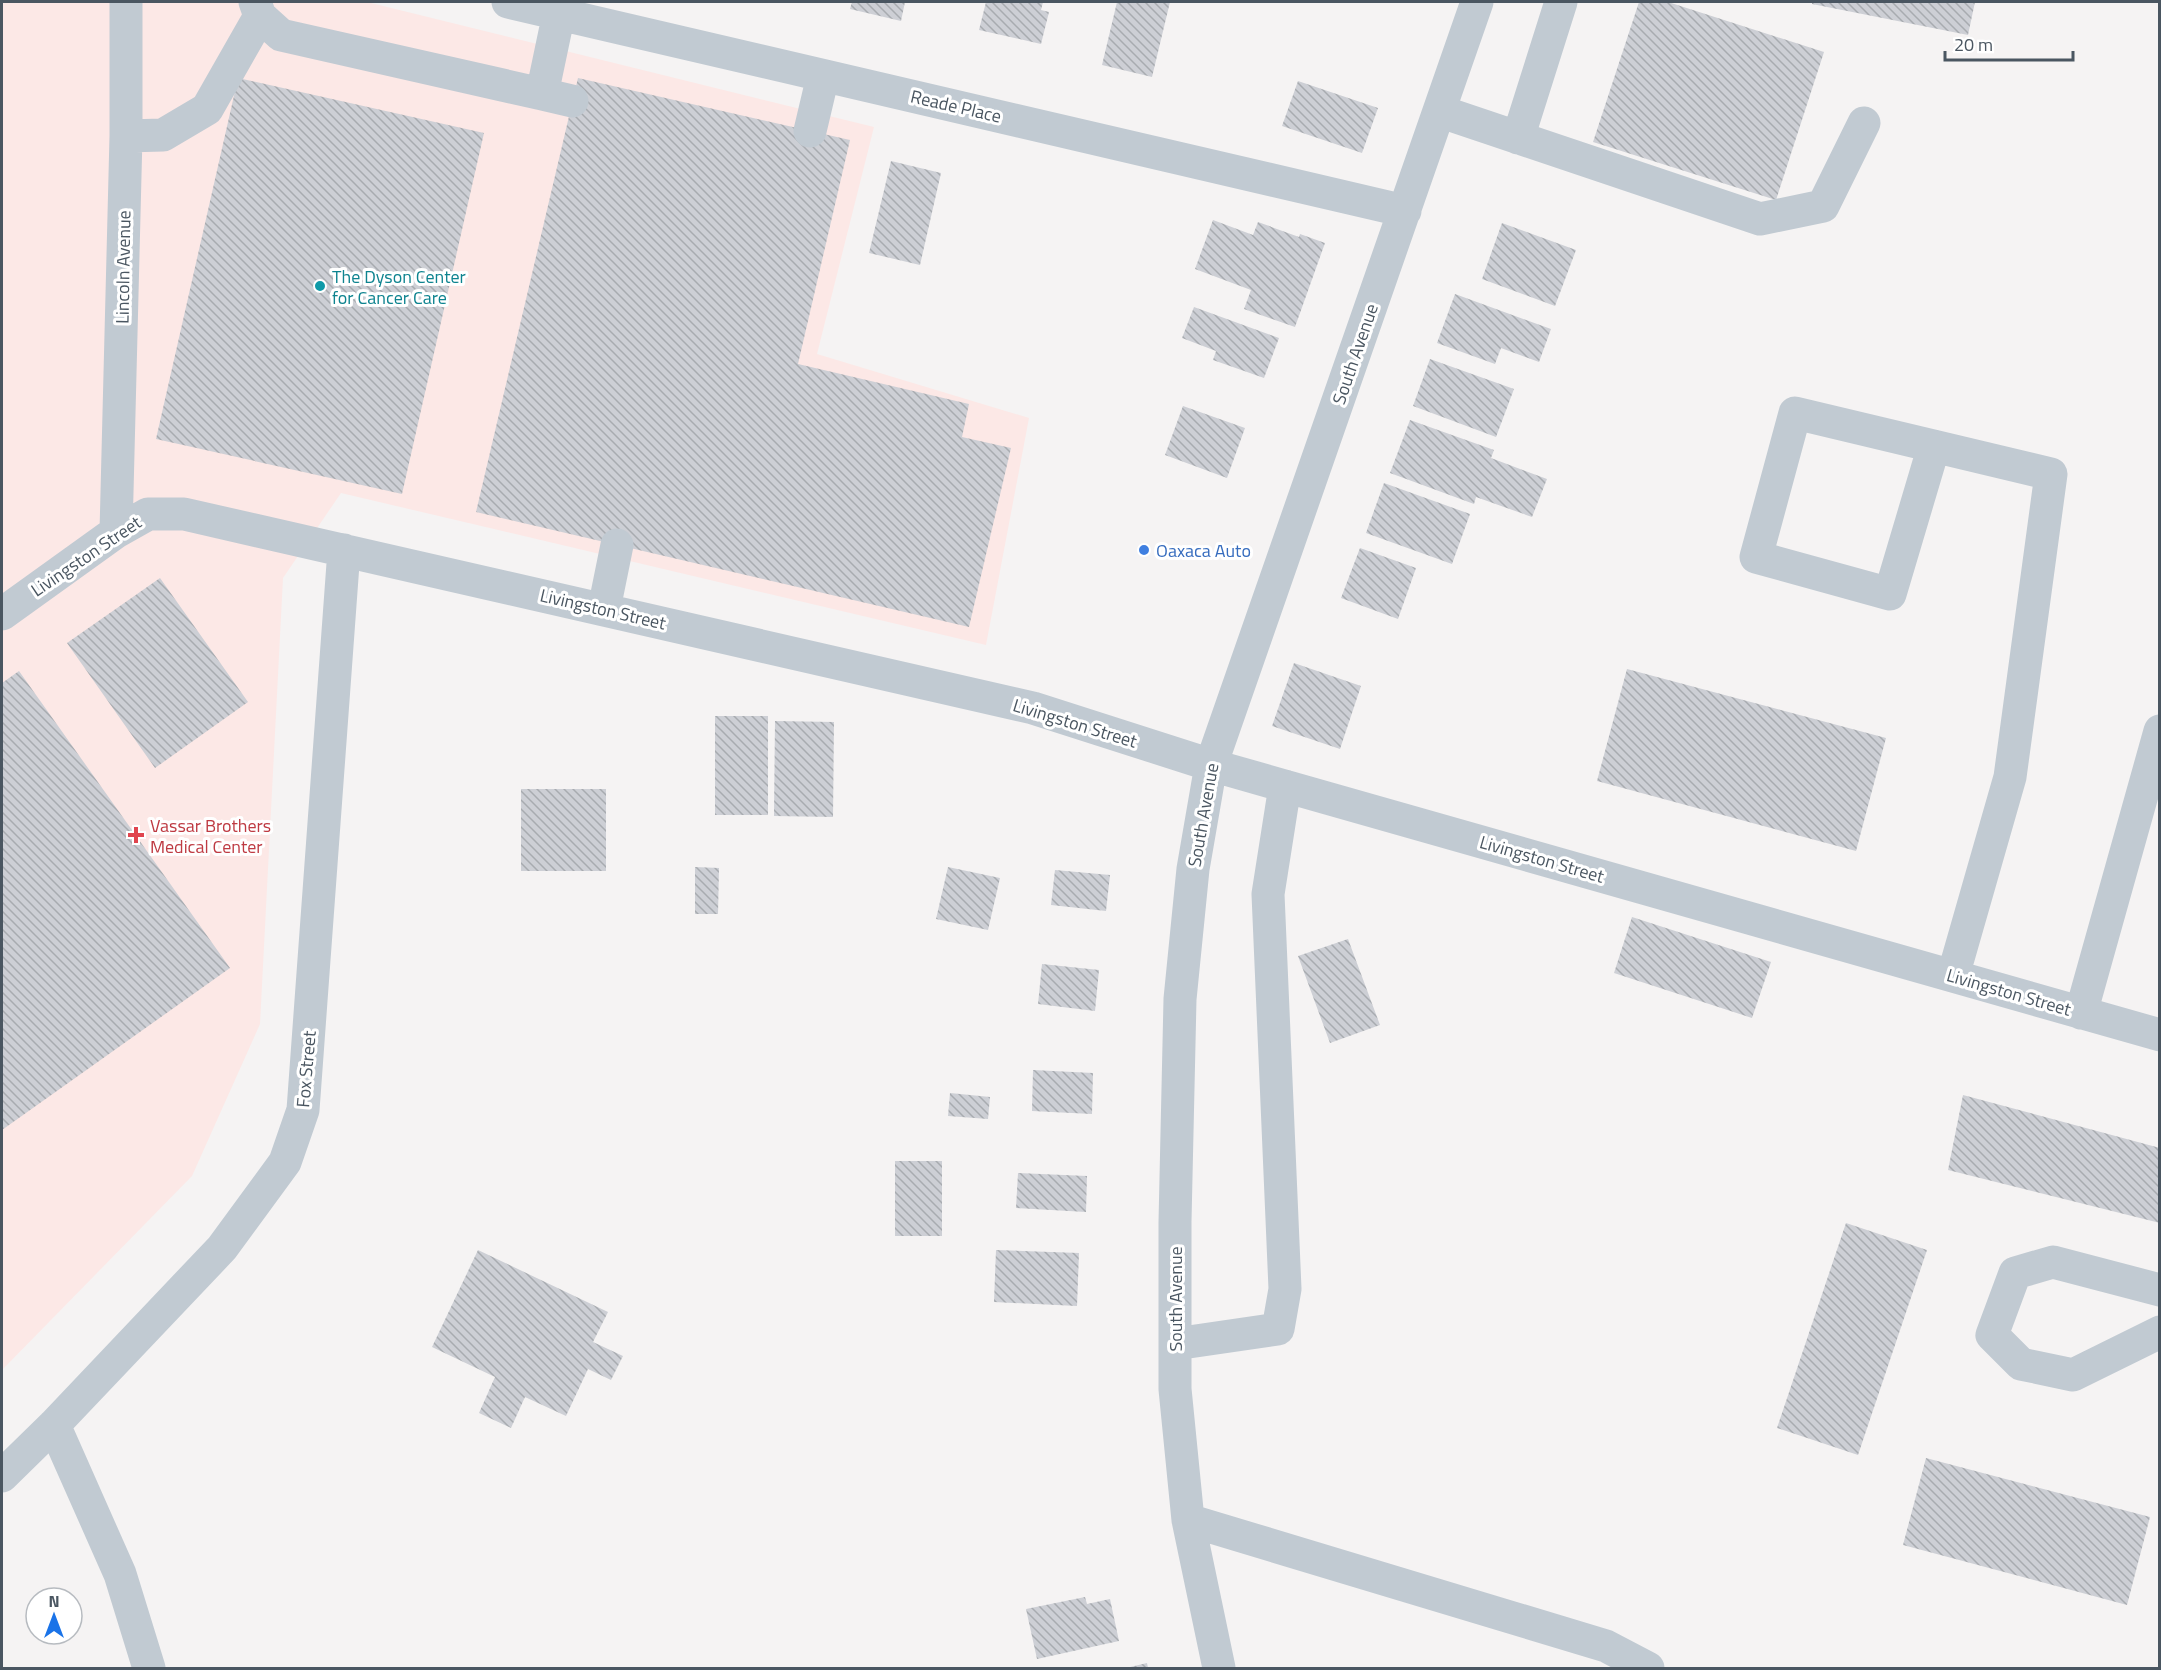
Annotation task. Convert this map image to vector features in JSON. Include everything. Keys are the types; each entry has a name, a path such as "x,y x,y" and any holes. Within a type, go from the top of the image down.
{"street":[{"name":"Lincoln Avenue","path":"116,532 126,136 126,2"},
{"name":"Reade Place","path":"508,2 1405,211"},
{"name":"South Avenue","path":"1219,1668 1188,1520 1175,1389 1175,1222 1180,999 1193,869 1211,765 1477,2"},
{"path":"1518,138 1561,2"},
{"path":"126,136 163,135 207,109 258,9 281,35 557,97 559,14"},
{"path":"810,131 823,75"},
{"path":"1439,111 1760,219 1823,206 1864,123"},
{"path":"1934,446 1890,594 1755,556 1795,413 1934,446 2051,474 2010,777 1953,976"},
{"name":"Livingston Street","path":"2,614 116,532 148,514 184,514 1033,708 1211,765 2160,1035"},
{"path":"604,609 617,545"},
{"name":"Fox Street","path":"2,1476 54,1425 222,1248 285,1162 298,1128 303,1110 344,550"},
{"path":"2081,1013 2160,731"},
{"path":"1175,1344 1278,1329 1284,1289 1268,894 1285,786"},
{"path":"2160,1290 2053,1262 2014,1273 1992,1335 2021,1364 2073,1375 2160,1332"},
{"path":"54,1425 120,1574 149,1668"},
{"path":"1188,1520 1606,1646 1648,1668"}],"shaded area":[{"name":"Vassar Brothers Medical Center","path":"2,2 367,2 874,127 817,354 1029,418 986,645 341,493 283,578 260,1024 192,1176 2,1370"}],"building":[{"path":"852,2 905,2 901,21 850,9"},
{"path":"986,2 1043,2 1041,10 1049,12 1041,44 979,30"},
{"path":"1117,2 1170,2 1152,77 1102,65"},
{"path":"1639,2 1668,2 1824,52 1776,200 1593,142"},
{"path":"1812,2 1975,2 1968,35 1812,4"},
{"name":"The Dyson Center for Cancer Care","path":"238,78 484,133 402,494 156,439"},
{"path":"578,78 850,140 798,364 969,404 962,437 1011,448 969,627 476,512"},
{"path":"1298,81 1378,108 1362,153 1282,126"},
{"path":"891,161 941,173 920,265 869,253"},
{"path":"1213,220 1253,235 1258,222 1299,237 1300,234 1325,243 1295,327 1244,309 1251,290 1195,269"},
{"path":"1502,223 1576,250 1555,306 1482,279"},
{"path":"1455,294 1551,329 1539,362 1501,348 1495,364 1437,343"},
{"path":"1194,307 1279,338 1264,378 1213,360 1216,351 1182,338"},
{"path":"1430,359 1514,389 1496,437 1413,406"},
{"path":"1183,406 1245,428 1227,478 1165,455"},
{"path":"1410,420 1494,450 1491,458 1547,479 1532,517 1476,497 1474,504 1390,473"},
{"path":"1384,483 1470,514 1452,564 1366,533"},
{"path":"1360,548 1416,568 1398,619 1341,598"},
{"path":"160,578 248,702 155,768 67,643"},
{"path":"1294,663 1361,686 1340,749 1272,726"},
{"path":"1627,669 1886,738 1856,851 1597,781"},
{"path":"19,671 230,968 2,1130 2,683"},
{"path":"715,716 768,716 768,815 715,815"},
{"path":"775,721 834,722 833,817 774,816"},
{"path":"521,789 606,789 606,871 521,871"},
{"path":"695,867 719,868 718,914 695,914"},
{"path":"948,867 1000,878 988,930 936,919"},
{"path":"1055,870 1110,875 1106,911 1051,905"},
{"path":"1632,917 1771,962 1752,1018 1614,973"},
{"path":"1348,939 1380,1025 1330,1043 1298,956"},
{"path":"1042,964 1099,970 1095,1011 1038,1004"},
{"path":"1033,1070 1093,1073 1092,1114 1032,1111"},
{"path":"950,1093 990,1097 988,1119 948,1116"},
{"path":"1963,1095 2160,1148 2160,1223 1948,1170"},
{"path":"895,1161 942,1161 942,1236 895,1236"},
{"path":"1018,1173 1087,1176 1086,1212 1016,1208"},
{"path":"1846,1223 1927,1250 1858,1455 1777,1428"},
{"path":"478,1250 608,1312 593,1342 623,1356 611,1380 588,1369 566,1416 525,1397 511,1428 479,1413 495,1377 432,1347"},
{"path":"996,1250 1079,1253 1077,1306 994,1302"},
{"path":"1926,1458 2150,1517 2127,1605 1903,1545"},
{"path":"1085,1597 1087,1604 1110,1599 1119,1641 1037,1659 1026,1609"},
{"path":"1147,1663 1148,1668 1126,1668"}],"place":[{"name":"The Dyson Center for Cancer Care","path":"320,286"},
{"name":"Oaxaca Auto","path":"1144,550"},
{"name":"Vassar Brothers Medical Center","path":"136,835"}]}
